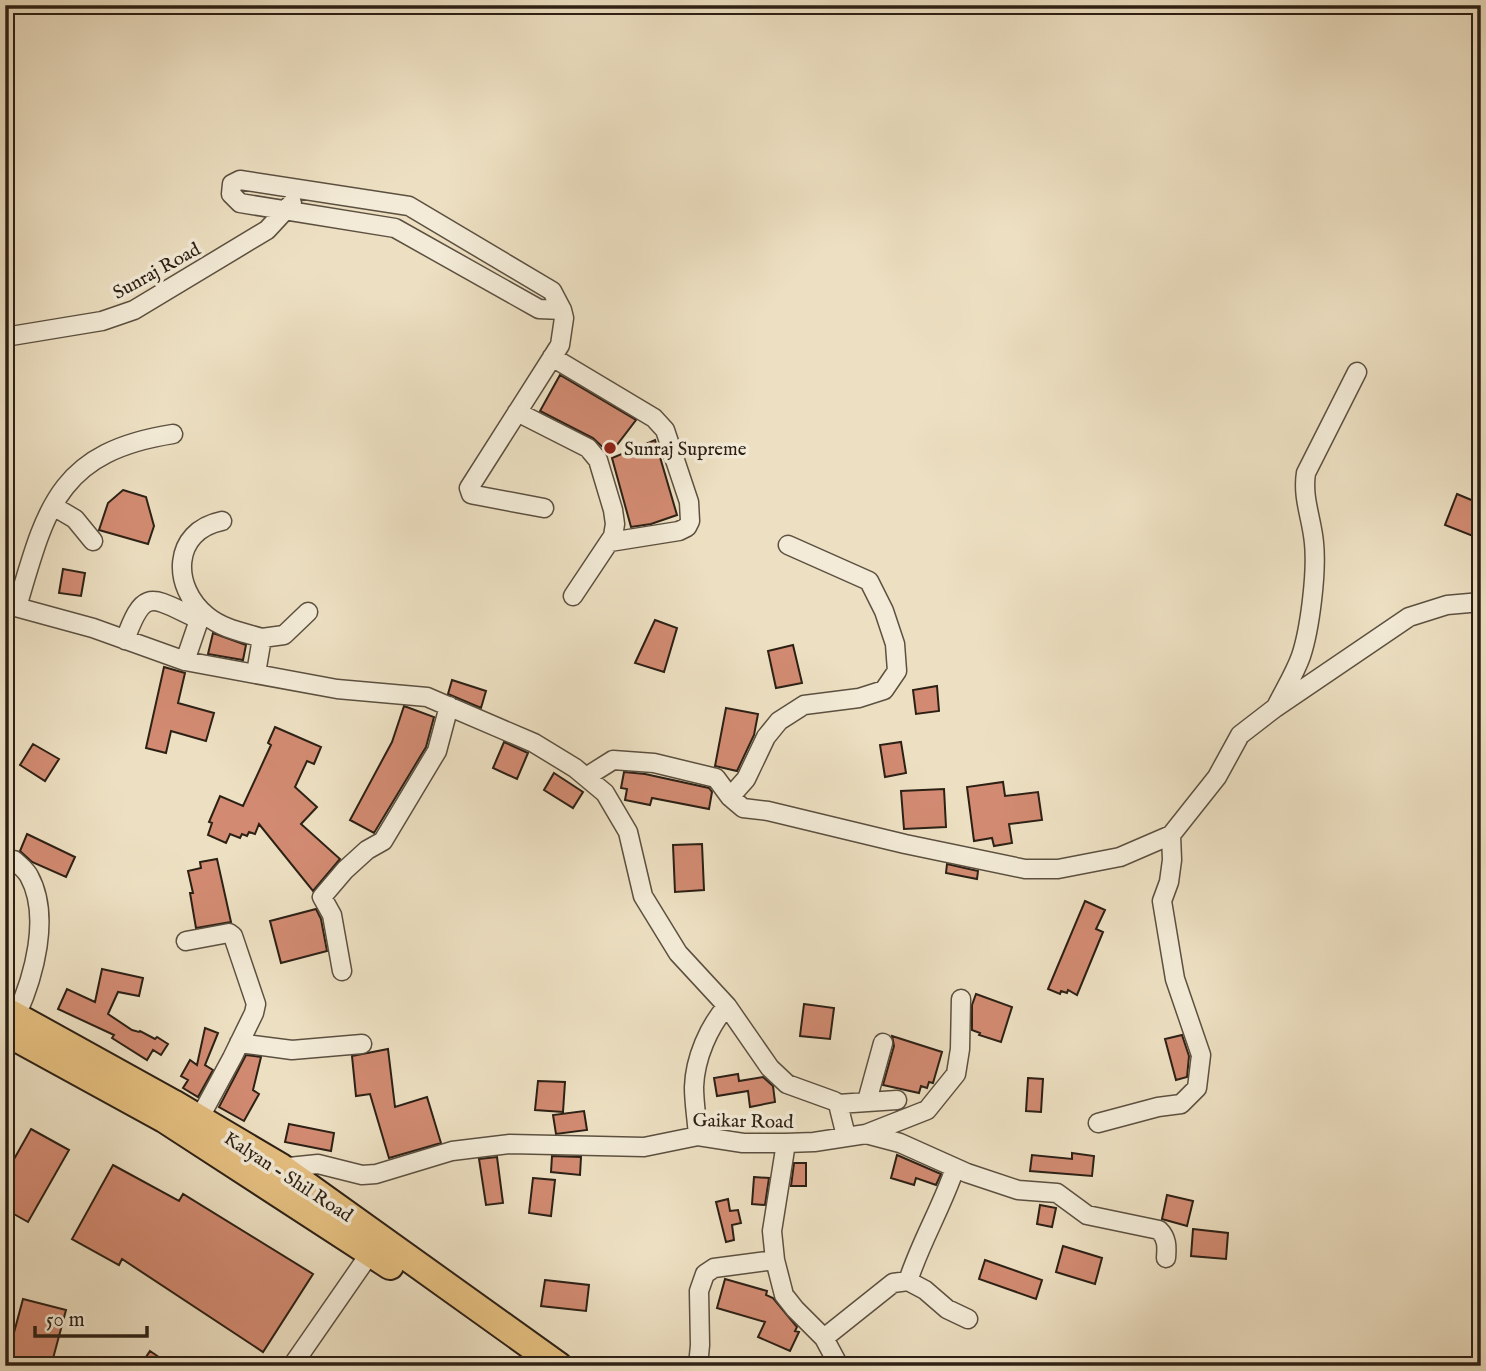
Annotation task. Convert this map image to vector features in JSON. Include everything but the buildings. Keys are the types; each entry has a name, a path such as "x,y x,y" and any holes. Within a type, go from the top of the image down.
{"main road":[{"name":"Kalyan - Shil Road","path":"9,1019 199,1119 371,1252 528,1366"},
{"name":"Kalyan - Shil Road","path":"9,1019 164,1119 274,1176 559,1366"}],"street":[{"path":"544,508 475,495 469,491 560,345 562,310 552,291 409,206 240,180 232,184 231,194 240,203 385,225 415,238 539,309 562,310"},
{"name":"Sunraj Road","path":"5,337 102,321 134,310 267,230 303,189"},
{"path":"385,225 389,203"},
{"path":"415,238 426,216"},
{"path":"552,357 654,418 665,430 689,502 690,521 687,527 680,531 610,542"},
{"path":"1275,708 1301,656 1311,605 1315,546 1304,490 1306,474 1357,372"},
{"path":"517,412 594,453 613,510 613,536 572,596"},
{"path":"11,606 40,532 64,486 98,458 117,447 173,434"},
{"path":"53,506 75,519 93,541"},
{"path":"222,521 210,523 191,536 182,561 183,580 192,600 204,614 220,626 262,638 284,635 308,612"},
{"path":"736,803 766,737 779,721 804,705 859,698 884,690 897,671 895,644 884,611 869,581 788,545"},
{"path":"125,640 141,605 149,601 161,602 196,618 198,623 186,661"},
{"path":"586,778 613,760 654,763 716,778 736,803 905,844 1025,869 1058,869 1120,857 1171,835 1217,777 1240,735 1275,708 1409,617 1447,606 1481,602"},
{"name":"Gaikar Road","path":"11,606 93,628 186,661 337,689 427,697 534,743 605,793 628,832 643,896 678,953 727,1006 769,1068 787,1084 838,1104"},
{"path":"256,673 262,638"},
{"path":"342,971 332,915 323,897 345,870 367,850 383,841 437,751 449,706"},
{"path":"1098,1124 1158,1107 1181,1104 1197,1088 1201,1055 1175,979 1162,901 1169,882 1172,860 1171,835"},
{"path":"9,1019 29,988 40,922 36,893 29,874 14,860"},
{"path":"186,941 229,933 233,936 256,1004 199,1119"},
{"path":"866,1134 927,1110 956,1074 960,1049 961,999"},
{"path":"698,1136 694,1085 702,1051 714,1020 727,1006"},
{"path":"239,1043 292,1050 362,1044"},
{"path":"867,1101 883,1043"},
{"path":"846,1136 838,1104 897,1100"},
{"path":"866,1134 900,1143 955,1168 1018,1190 1057,1193 1087,1215 1159,1230 1165,1235 1166,1258"},
{"name":"Gaikar Road","path":"274,1176 318,1164 362,1175 376,1174 452,1151 480,1146 510,1144 644,1147 698,1136 743,1143 786,1143 814,1142 866,1134"},
{"path":"786,1143 772,1231 775,1260 784,1295 824,1338 839,1366"},
{"path":"908,1281 918,1251 943,1203 955,1168"},
{"path":"292,1366 371,1252"},
{"path":"698,1366 701,1345 699,1291 705,1274 715,1268 775,1260"},
{"path":"824,1338 893,1283 908,1281 925,1290 947,1309 968,1319"}],"place":[{"name":"Sunraj Supreme","path":"610,448"}]}
